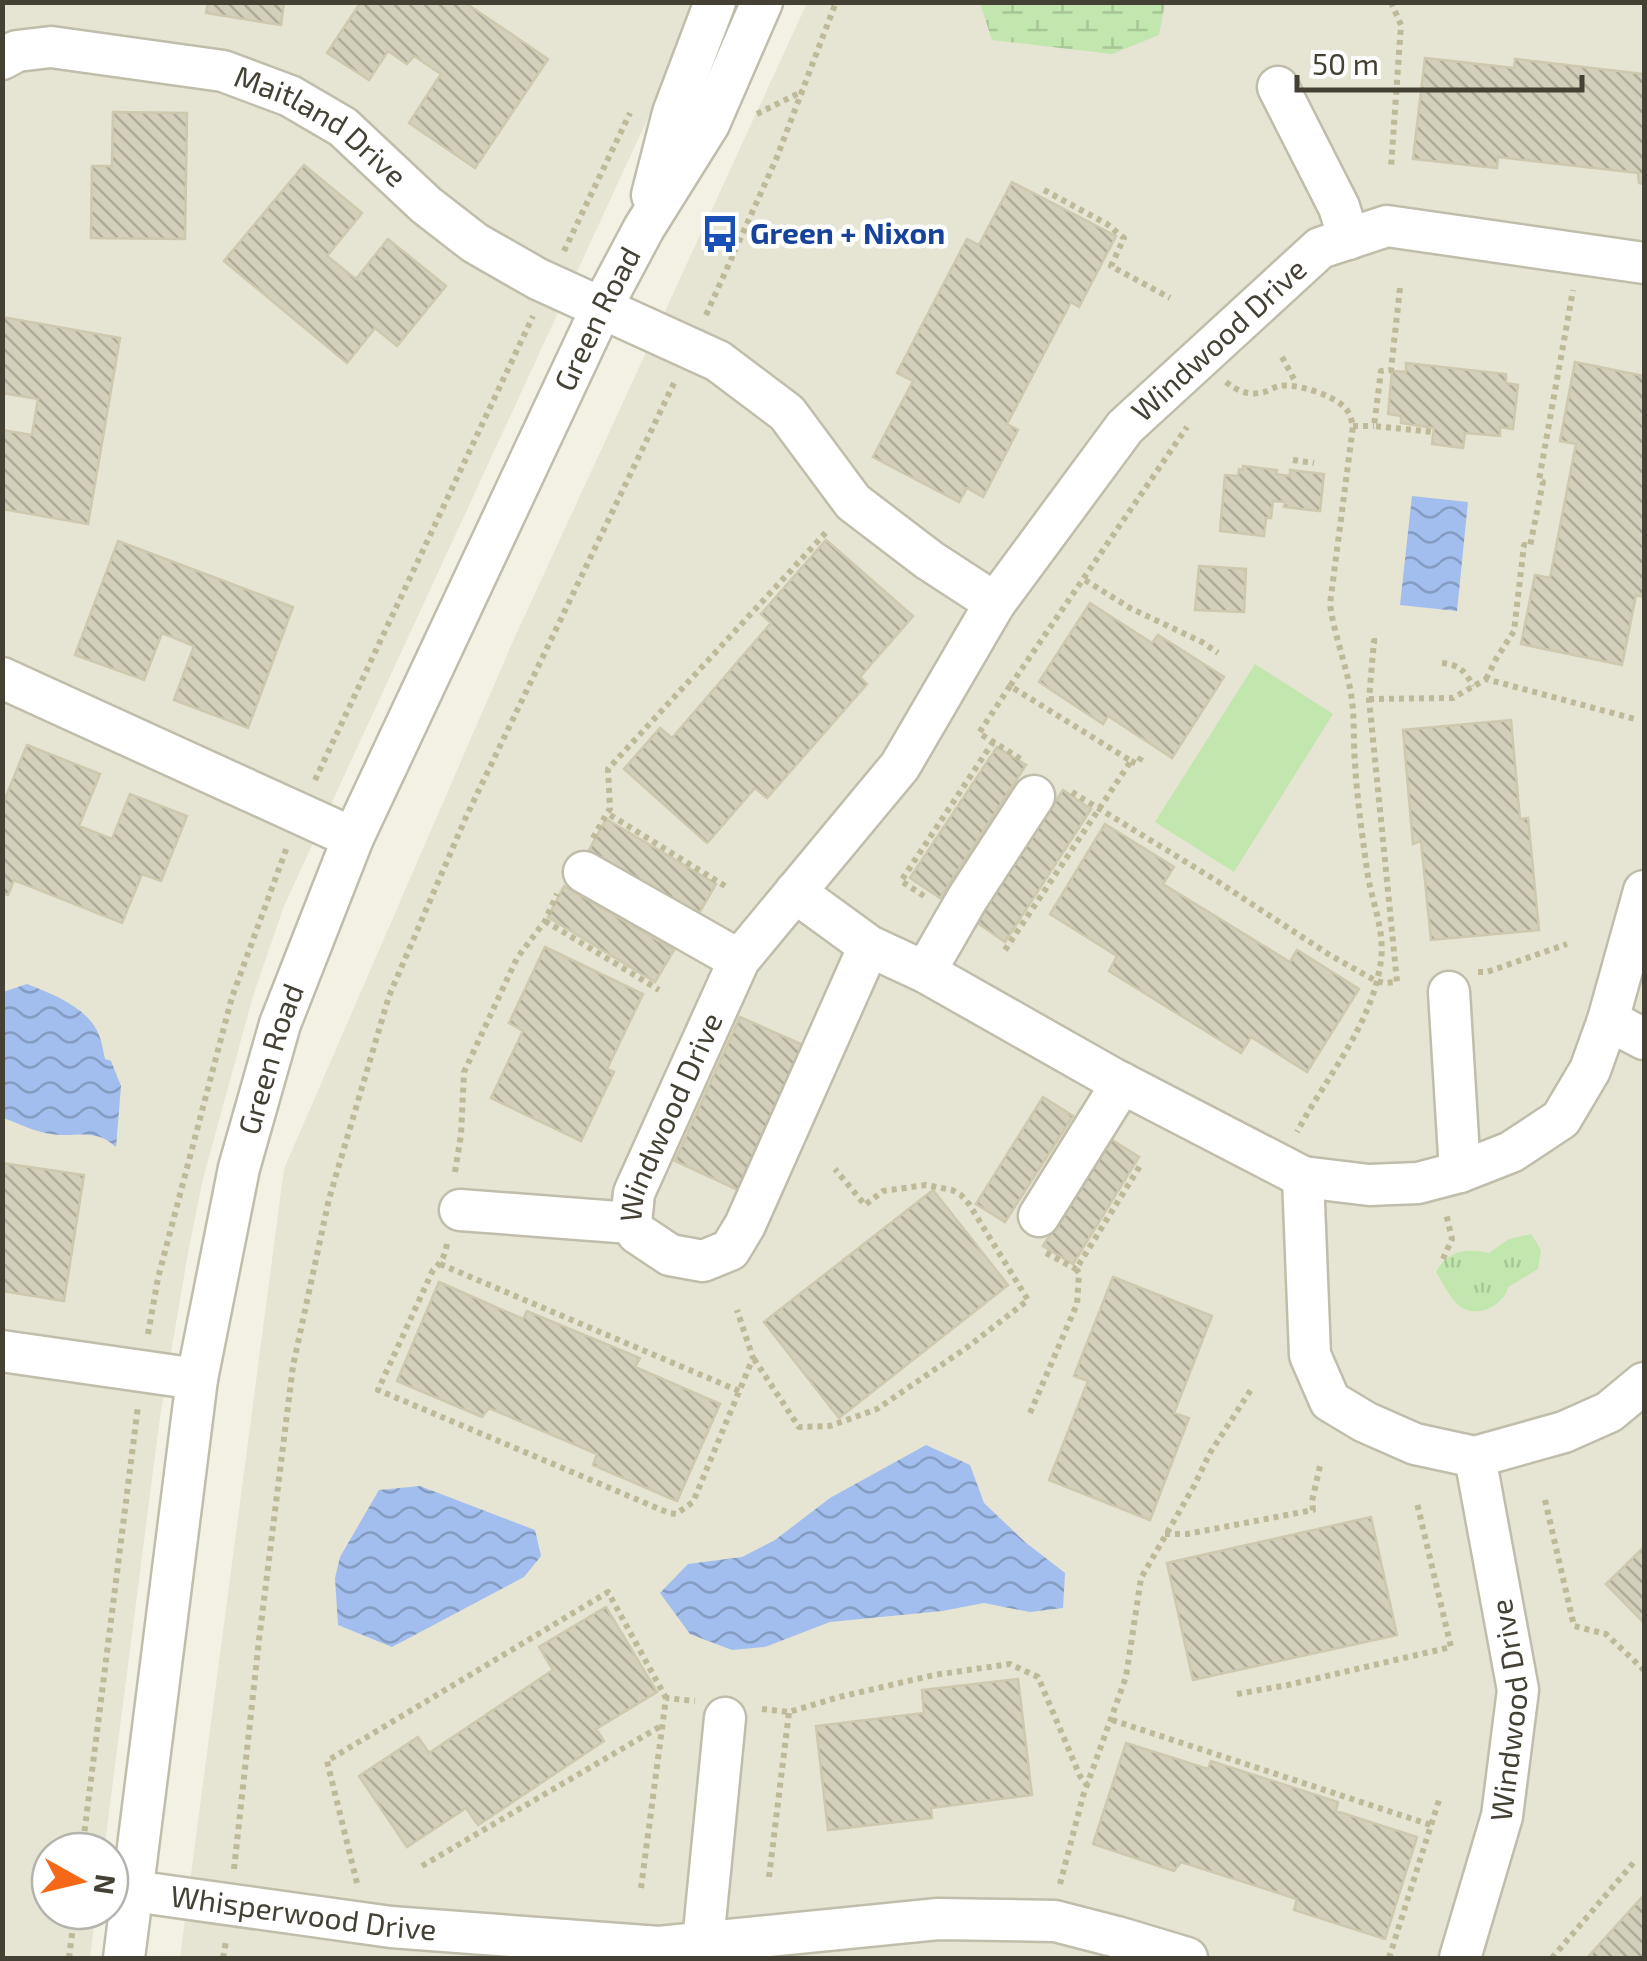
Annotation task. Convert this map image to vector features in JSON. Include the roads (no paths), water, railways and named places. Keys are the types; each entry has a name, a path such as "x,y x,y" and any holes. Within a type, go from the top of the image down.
{"street":[{"name":"Green Road","path":"644,228 672,113 714,2"},
{"name":"Green Road","path":"124,1958 197,1379 239,1168 280,1024 354,838 602,307 644,228 709,124 762,2"},
{"name":"Maitland Drive","path":"2,59 17,51 51,46 223,71 290,96 344,128 426,205 475,243 602,307"},
{"path":"1278,87 1339,207 1349,239"},
{"name":"Windwood Drive","path":"869,946 745,1225 730,1250 704,1260 670,1254 637,1233 631,1223 634,1193 739,960 900,766 994,603 1125,427 1320,248 1387,226 1644,263"},
{"path":"602,307 718,361 787,413 853,502 994,603"},
{"path":"2,678 354,838"},
{"path":"925,972 967,898 1042,782"},
{"path":"582,865 739,960"},
{"path":"796,892 869,946 925,972 1122,1083 1303,1176 1369,1185 1418,1183 1460,1172 1511,1152 1561,1118 1590,1070 1644,891"},
{"path":"1450,992 1460,1172"},
{"path":"1608,1020 1644,1039"},
{"path":"1038,1216 1122,1083"},
{"path":"1303,1176 1310,1355 1330,1401 1415,1444 1475,1457 1564,1432 1610,1412 1644,1383"},
{"path":"460,1210 631,1223"},
{"path":"2,1351 197,1379"},
{"name":"Windwood Drive","path":"1460,1958 1502,1816 1518,1690 1475,1457"},
{"path":"705,1950 730,1710"},
{"name":"Whisperwood Drive","path":"133,1891 389,1943 705,1950 938,1919 1055,1921 1187,1958"}],"water":[{"path":"1412,496 1468,502 1457,611 1400,605"},
{"path":"27,984 68,1003 94,1025 105,1059 111,1061 121,1086 116,1147 100,1137 45,1133 3,1118 3,992"},
{"path":"926,1445 970,1465 984,1503 1065,1573 1063,1608 1030,1612 984,1603 830,1622 765,1647 732,1650 690,1634 660,1593 688,1564 742,1557 775,1540 830,1498"},
{"path":"420,1486 535,1530 541,1556 524,1577 392,1647 338,1625 335,1578 340,1557 379,1490"}],"place":[{"name":"Green + Nixon","path":"720,234"}]}
